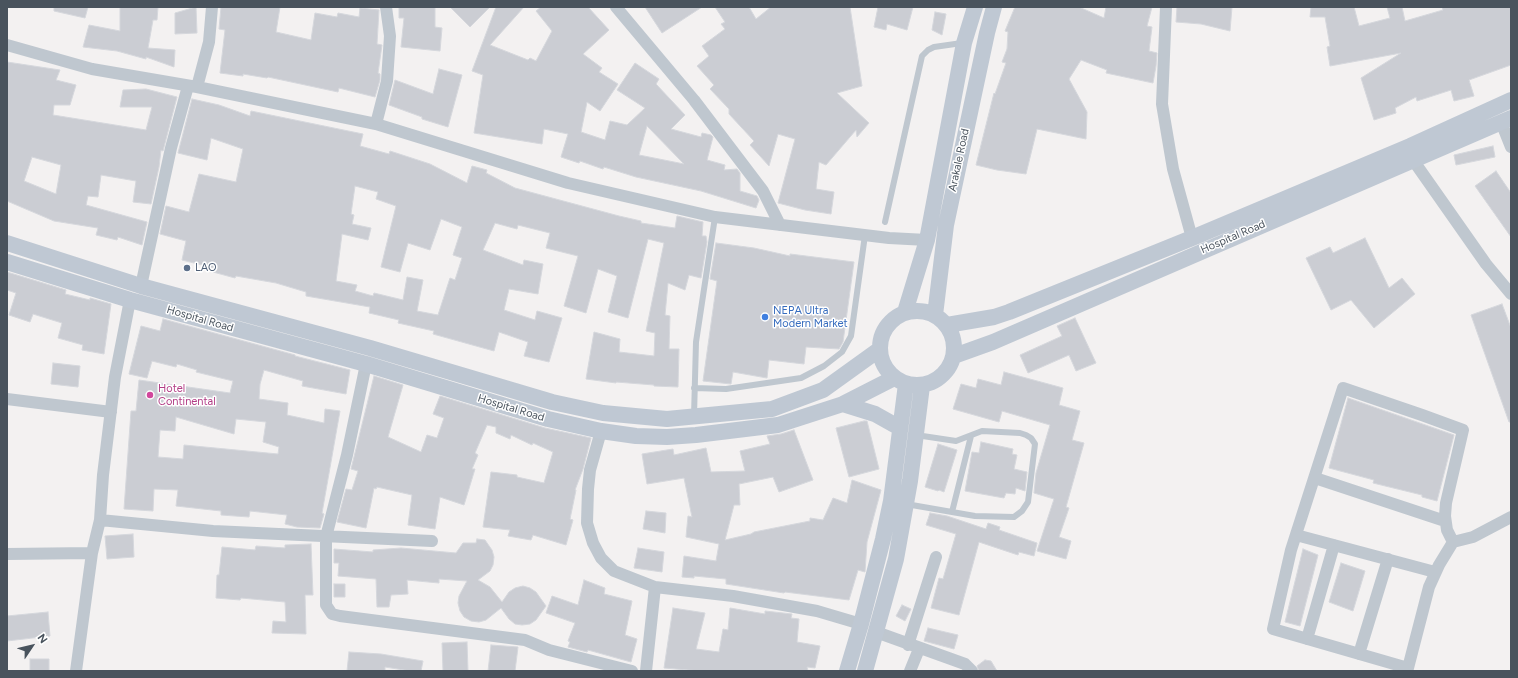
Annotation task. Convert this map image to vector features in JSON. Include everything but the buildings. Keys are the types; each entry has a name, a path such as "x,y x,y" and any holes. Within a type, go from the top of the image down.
{"street":[{"path":"138,285 171,148 209,42 212,7"},
{"path":"376,124 387,81 390,36 386,7"},
{"path":"616,7 694,100 763,191 780,225"},
{"name":"Arakale Road","path":"905,312 927,240 964,43 975,7"},
{"name":"Arakale Road","path":"941,320 946,225 987,33 994,7"},
{"path":"1166,7 1162,104 1173,168 1192,238"},
{"path":"7,45 92,69 193,87 376,124 568,183 715,217 865,235 927,240"},
{"name":"Hospital Road","path":"941,320 994,317 1009,312 1192,238 1410,146 1511,100"},
{"path":"1506,120 1511,147"},
{"name":"Hospital Road","path":"954,356 993,342 1506,120"},
{"path":"1413,160 1486,264 1511,294"},
{"name":"Hospital Road","path":"7,244 138,285 370,348 552,402 603,413 667,419 772,409 823,390 880,349"},
{"name":"Hospital Road","path":"7,262 130,300 366,364 548,419 601,431 636,436 667,437 696,435 778,425 907,383"},
{"path":"76,671 92,553 100,520 103,475 115,378 130,300"},
{"path":"920,310 941,320 954,340 954,356 948,370 937,381 907,383 883,364 880,349 882,334 891,321 905,312 920,310"},
{"path":"366,364 347,455 326,537 326,605 332,614 525,640 549,650 632,671"},
{"path":"865,671 896,559 900,428 907,383"},
{"path":"847,671 883,539 898,502 915,435 907,383"},
{"path":"1453,542 1447,530 1445,521 1446,503 1463,430 1343,388 1291,550 1273,629 1408,668 1429,587 1453,542 1473,536 1511,517"},
{"path":"7,399 111,412"},
{"path":"843,404 875,414 900,428"},
{"path":"601,431 593,456 588,489 587,522 593,542 601,558 614,571 656,587 734,596 809,610 861,624"},
{"path":"1314,478 1445,521"},
{"path":"100,520 168,525 214,531 432,541"},
{"path":"1296,535 1436,572"},
{"path":"1307,639 1334,545"},
{"path":"7,554 92,553"},
{"path":"910,671 913,647 936,557"},
{"path":"1359,654 1388,559"},
{"path":"646,671 656,587"},
{"path":"876,632 913,647 965,664 972,671"}],"lane":[{"path":"885,222 922,56 934,47 964,43"},
{"path":"694,417 696,342 715,217"},
{"path":"694,388 726,389 801,378 824,366 842,352 851,336 865,235"},
{"path":"898,502 975,516 1014,517 1022,512 1028,502 1035,444 1026,434 982,431 956,441 915,435"},
{"path":"952,512 971,436"}],"place":[{"name":"LAO","path":"187,268"},
{"name":"NEPA Ultra Modern Market","path":"765,317"},
{"name":"Hotel Continental","path":"150,395"}]}
